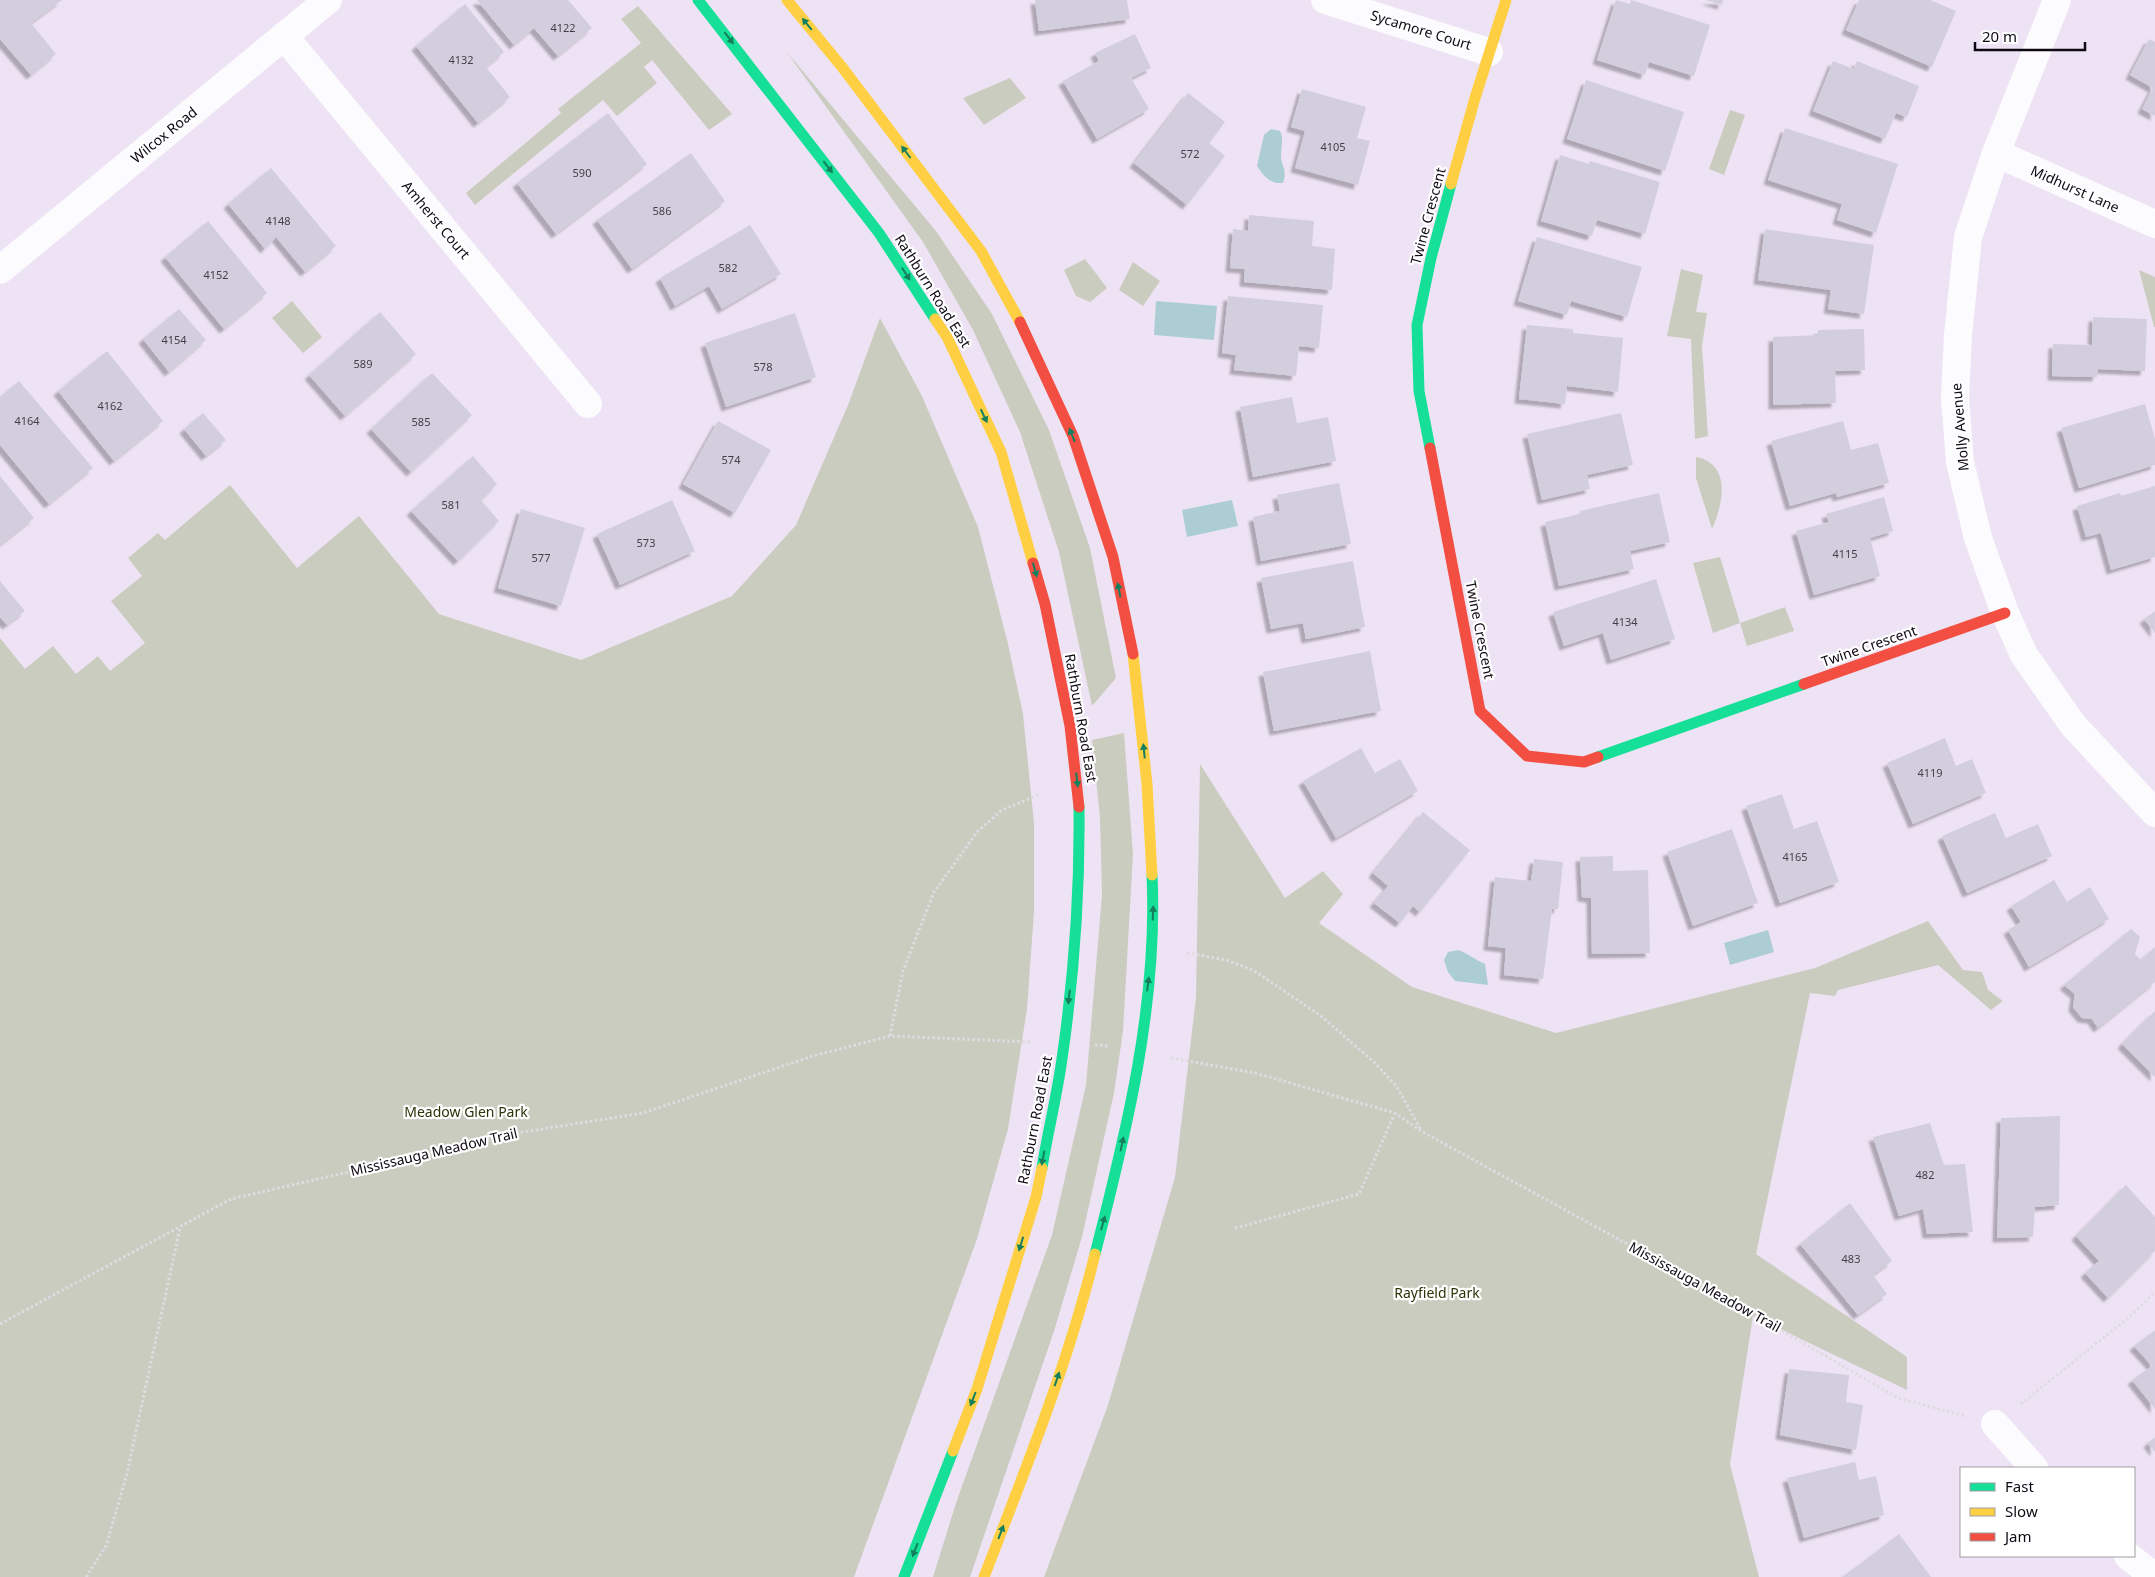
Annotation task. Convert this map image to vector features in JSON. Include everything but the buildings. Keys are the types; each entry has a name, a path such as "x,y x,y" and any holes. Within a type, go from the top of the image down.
{"street":[{"name":"Wilcox Road","path":"0,270 328,0"},
{"name":"Rathburn Road East","path":"698,0 879,233 947,337 1001,452 1045,604 1070,726 1079,798 1080,861 1074,949 1062,1059 1036,1197 977,1389 904,1577"},
{"path":"787,0 842,67 981,251 1017,316 1073,436 1113,556 1136,670 1147,784 1152,883 1151,962 1138,1069 1111,1192 1082,1307 1032,1452 984,1577"},
{"name":"Sycamore Court","path":"1325,0 1489,52"},
{"name":"Twine Crescent","path":"1506,0 1489,52 1431,258 1417,325 1419,391 1480,711 1527,756 1584,762 2006,613"},
{"name":"Molly Avenue","path":"2057,0 1996,153 1968,237 1954,398 1960,462 1976,528 2006,613 2024,655 2073,724 2155,813"},
{"name":"Amherst Court","path":"284,36 588,404"},
{"name":"Midhurst Lane","path":"1996,153 2155,224"},
{"path":"1995,1424 2033,1467"},
{"path":"2129,1557 2155,1577"}],"path":[{"name":"Mississauga Meadow Trail","path":"0,1324 231,1199 523,1132 643,1113 813,1056 890,1036 903,971 934,892 978,831 1002,810 1041,794"},
{"name":"Mississauga Meadow Trail","path":"1187,953 1226,960 1253,970 1321,1016 1376,1064 1397,1087 1421,1131 1724,1296 1898,1398 1995,1424"},
{"path":"1235,1228 1359,1194 1395,1112"},
{"path":"86,1577 106,1546 127,1473 180,1228"},
{"path":"1995,1424 2128,1318 2155,1292"}],"green space":[{"path":"638,6 732,114 709,130 652,60 644,67 657,83 617,116 603,100 475,205 466,193 561,113 558,109 641,43 621,19"},
{"path":"786,51 936,231 992,314 1049,430 1090,548 1116,678 1092,706 1059,552 1020,432 973,330 923,242"},
{"path":"1010,78 1026,98 984,125 963,98"},
{"path":"1730,110 1745,115 1724,175 1709,169"},
{"path":"1085,259 1107,288 1090,302 1076,296 1064,270"},
{"path":"1133,262 1160,281 1143,306 1119,290"},
{"path":"1681,269 1703,275 1696,312 1707,313 1702,346 1708,436 1695,439 1691,339 1667,336"},
{"path":"2139,270 2155,277 2155,327 2154,327"},
{"path":"292,301 322,337 303,353 272,318"},
{"name":"Meadow Glen Park","path":"880,318 922,396 978,527 1008,644 1023,714 1034,823 1034,912 1027,1009 1008,1129 977,1239 854,1577 0,1577 0,638 25,669 53,646 76,674 98,656 110,671 145,643 111,601 142,576 128,558 158,533 165,540 230,485 297,568 359,516 439,614 581,660 732,596 796,525 848,405"},
{"path":"1696,457 1707,461 1715,468 1720,477 1722,487 1721,498 1712,529 1696,478"},
{"path":"1720,557 1740,623 1713,633 1693,563"},
{"path":"1785,607 1794,631 1747,646 1740,623"},
{"path":"1124,733 1133,854 1123,1031 1114,1093 1082,1237 1054,1331 970,1577 933,1577 956,1503 1052,1235 1086,1085 1102,895 1100,818 1092,740"},
{"name":"Rayfield Park","path":"1200,764 1285,898 1323,871 1343,894 1319,923 1412,987 1556,1033 1815,968 1928,921 1963,970 1982,972 1988,990 2003,1001 1991,1010 1938,965 1838,990 1835,996 1810,993 1756,1254 1907,1357 1907,1390 1753,1316 1730,1464 1759,1577 1044,1577 1108,1405 1175,1177 1196,997"}],"shaded area":[{"path":"1271,129 1280,131 1282,137 1281,159 1285,171 1283,183 1270,181 1257,166 1264,135"},
{"path":"1156,301 1217,306 1214,340 1154,335"},
{"path":"1232,500 1238,526 1187,537 1182,510"},
{"path":"1768,930 1774,952 1730,965 1724,943"},
{"path":"1458,950 1485,964 1488,985 1455,981 1448,972 1444,960 1448,952"}],"traffic: fast":[{"path":"698,0 879,233 935,319"},
{"path":"1430,448 1419,391 1417,325 1431,258 1451,184"},
{"path":"1598,757 1804,684"},
{"path":"1042,1168 1060,1073 1070,996 1077,902 1079,807"},
{"path":"1095,1254 1129,1113 1138,1066 1150,971 1153,923 1152,875"},
{"path":"904,1577 953,1451"}],"traffic: slow":[{"path":"787,0 842,67 981,251 1020,322"},
{"path":"1451,184 1475,98 1506,0"},
{"path":"935,319 947,337 1001,452 1033,563"},
{"path":"1133,654 1147,784 1152,875"},
{"path":"953,1451 977,1389 1036,1197 1042,1168"},
{"path":"984,1577 1059,1377 1095,1254"}],"traffic: jam":[{"path":"1020,322 1073,436 1113,557 1133,654"},
{"path":"1430,448 1480,711 1527,756 1584,762 1598,757"},
{"path":"1033,563 1045,604 1070,726 1079,807"},
{"path":"1804,684 2005,613"}]}
